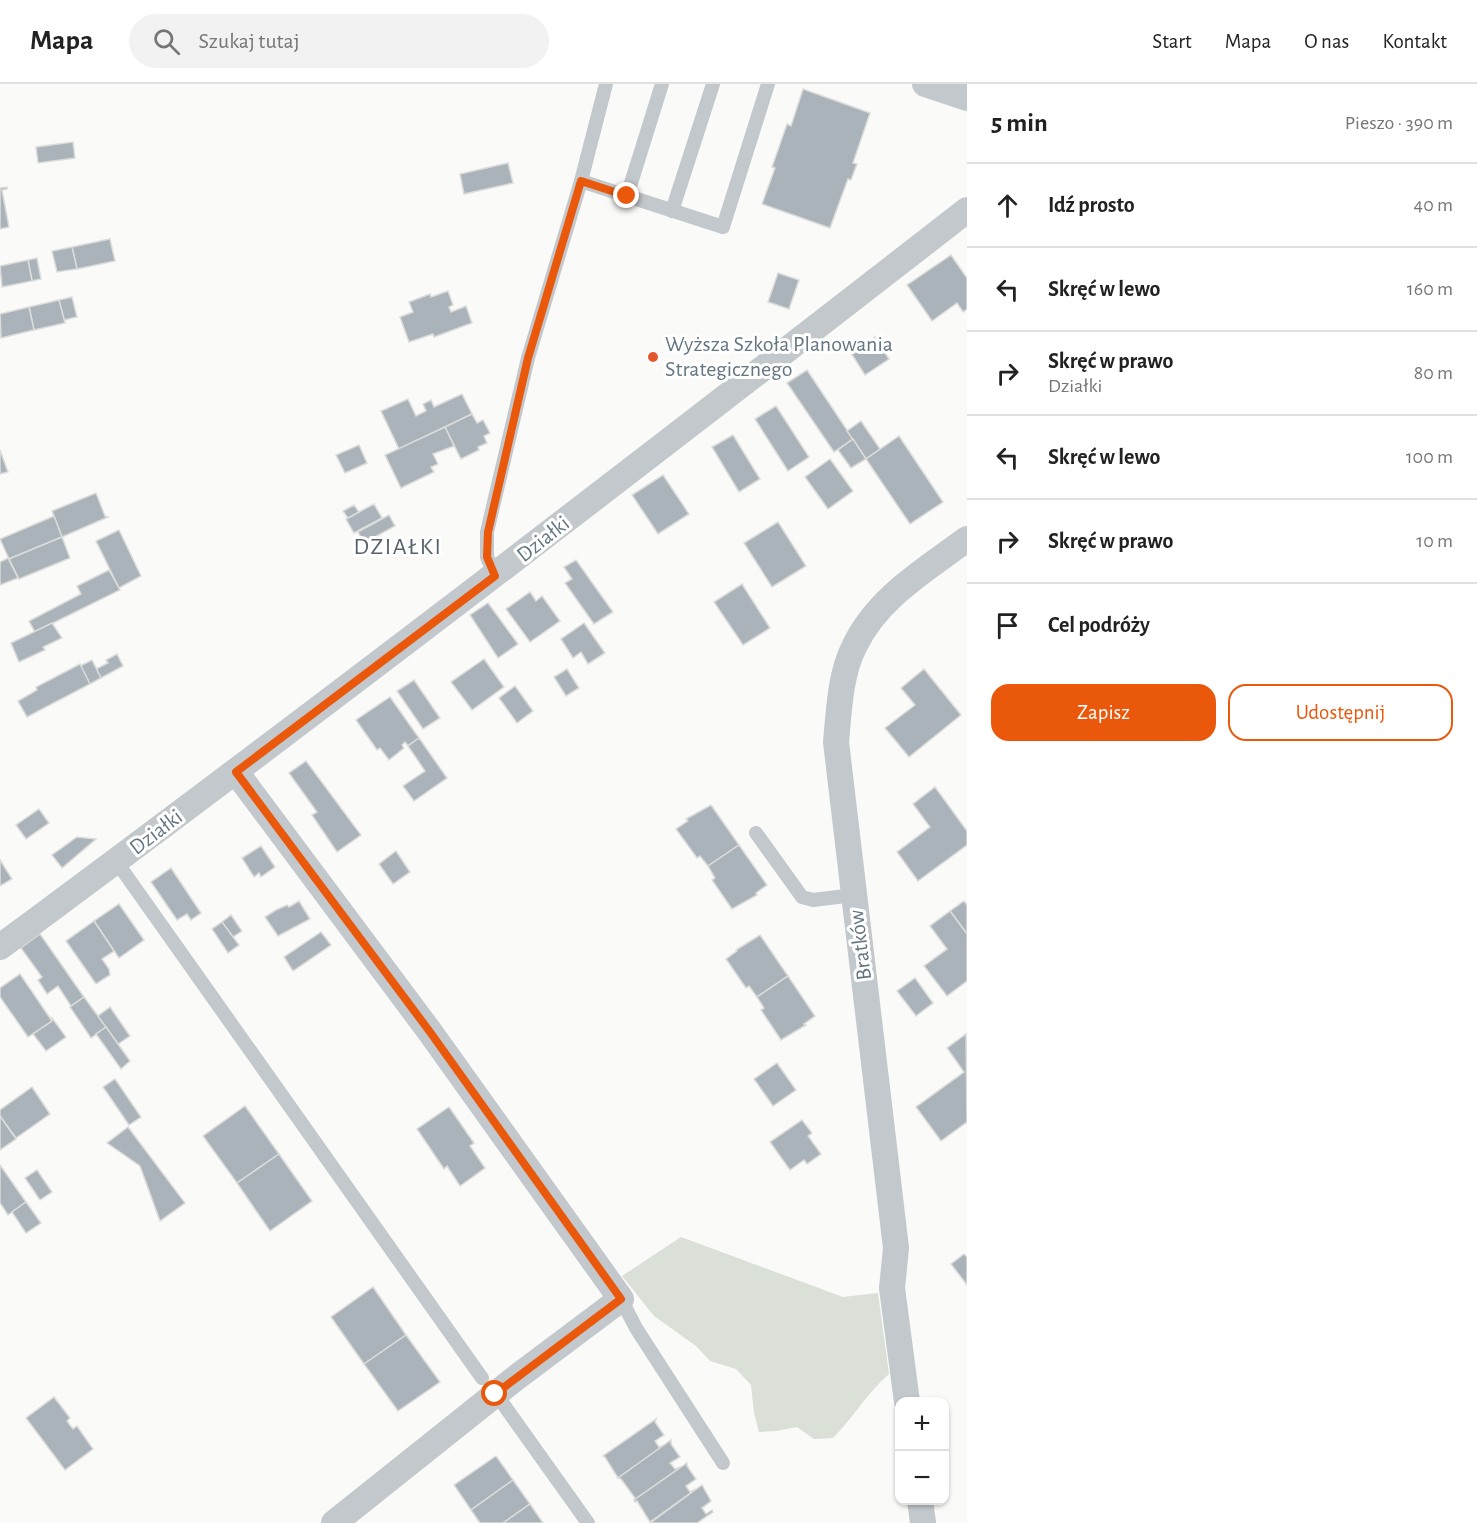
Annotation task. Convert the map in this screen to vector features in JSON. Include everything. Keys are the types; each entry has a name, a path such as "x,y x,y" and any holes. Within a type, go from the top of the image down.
{"street":[{"path":"925,84 967,99"},
{"name":"Działki","path":"0,947 495,576 967,210"},
{"name":"Bratków","path":"906,1397 892,1288 896,1248 836,742 840,705 853,648 877,610 896,592 967,539"},
{"path":"236,772 430,1032 621,1299 489,1386 334,1523"},
{"path":"921,1505 923,1523"}],"lane":[{"path":"495,576 487,557 488,532 528,358 581,181 606,84"},
{"path":"627,196 662,84"},
{"path":"672,211 712,84"},
{"path":"581,181 723,227 768,84"},
{"path":"756,833 802,897 813,900 854,895"},
{"path":"116,861 588,1523"},
{"path":"621,1299 636,1328 723,1463"}],"shaded area":[{"path":"681,1237 843,1297 878,1293 889,1374 833,1438 814,1439 797,1427 759,1432 751,1385 736,1369 710,1361 696,1346 654,1316 622,1276"}],"building":[{"path":"803,89 870,113 853,163 857,164 851,180 848,179 830,228 762,204 787,124 791,126"},
{"path":"73,142 75,158 38,163 36,147"},
{"path":"508,163 513,183 464,194 460,174"},
{"path":"7,187 2,190 9,227 0,229 0,188"},
{"path":"110,239 115,261 77,269 72,247"},
{"path":"72,247 77,269 57,272 52,251"},
{"path":"951,255 967,278 967,309 963,312 957,303 932,321 907,285"},
{"path":"37,258 41,279 32,281 28,260"},
{"path":"28,260 32,281 2,287 0,266"},
{"path":"778,273 799,280 789,309 768,302"},
{"path":"448,291 453,305 449,307 451,312 466,306 472,323 434,337 433,334 409,342 400,317 413,312 409,302 430,294 431,297"},
{"path":"72,297 77,317 64,320 59,300"},
{"path":"59,300 65,323 34,330 29,307"},
{"path":"29,307 34,330 1,338 0,314"},
{"path":"875,337 889,359 865,375 851,353"},
{"path":"807,370 853,439 834,452 787,383"},
{"path":"462,394 472,414 399,449 381,411 408,399 416,416 426,411 423,404 431,400 434,407"},
{"path":"776,406 809,457 788,471 755,419"},
{"path":"472,414 477,423 483,420 490,433 484,436 487,443 461,459 445,427"},
{"path":"861,421 880,449 866,459 847,431"},
{"path":"445,427 454,446 433,454 438,464 431,467 434,472 401,488 385,455"},
{"path":"733,435 760,479 739,492 712,447"},
{"path":"899,436 943,502 910,524 866,459"},
{"path":"853,439 866,459 851,468 838,450"},
{"path":"359,445 367,463 345,473 336,455"},
{"path":"0,450 8,472 0,474"},
{"path":"830,459 853,491 828,509 805,477"},
{"path":"663,475 689,514 658,534 632,495"},
{"path":"96,493 105,516 108,517 62,537 52,511"},
{"path":"374,504 382,518 354,533 346,519"},
{"path":"354,505 359,512 348,518 343,511"},
{"path":"389,515 395,526 364,543 358,532"},
{"path":"54,516 62,537 9,559 0,539"},
{"path":"778,522 806,566 772,587 744,543"},
{"path":"119,530 141,576 119,588 96,541"},
{"path":"62,537 70,558 19,579 9,559"},
{"path":"8,558 18,578 0,585 0,562"},
{"path":"576,560 613,612 594,624 565,583 572,579 564,567"},
{"path":"109,570 120,590 35,632 29,621 81,594 77,586"},
{"path":"742,584 770,628 743,645 714,602"},
{"path":"530,592 536,601 542,596 560,621 530,642 506,609"},
{"path":"488,603 518,644 498,658 470,615"},
{"path":"52,623 62,638 43,647 45,650 19,662 11,643"},
{"path":"584,623 605,653 588,664 581,652 573,658 561,639"},
{"path":"117,654 123,666 101,678 96,669 108,663 106,660"},
{"path":"484,659 504,687 472,710 451,682"},
{"path":"92,660 101,678 90,684 80,666"},
{"path":"80,664 90,684 27,717 18,701 37,690 36,687"},
{"path":"567,669 579,688 566,696 554,677"},
{"path":"924,669 961,715 909,757 885,728 915,705 901,688"},
{"path":"414,680 440,718 423,729 397,691"},
{"path":"515,686 533,711 517,723 499,698"},
{"path":"390,697 419,738 408,746 405,742 402,745 404,748 389,760 380,748 377,750 356,720"},
{"path":"419,738 447,778 414,801 403,786 425,771 408,746"},
{"path":"306,761 361,835 337,852 312,815 317,812 289,773"},
{"path":"935,787 967,831 967,845 918,881 897,852 930,827 913,804"},
{"path":"711,805 739,845 708,866 700,856 697,858 676,829 688,821 686,819"},
{"path":"39,809 49,823 26,839 16,825"},
{"path":"77,837 96,839 62,868 52,855"},
{"path":"739,845 767,885 756,893 757,895 732,909 712,880 715,878 708,866"},
{"path":"261,846 275,867 261,877 259,873 254,877 242,858"},
{"path":"396,851 410,872 393,884 379,864"},
{"path":"0,860 12,879 0,886"},
{"path":"171,868 201,913 191,920 187,914 177,920 151,882"},
{"path":"299,901 310,919 278,936 265,917"},
{"path":"964,901 967,905 967,934 950,911"},
{"path":"119,904 144,940 119,958 94,921"},
{"path":"950,911 967,934 967,981 947,996 924,966 947,949 930,926"},
{"path":"231,915 242,931 233,937 222,922"},
{"path":"94,921 114,951 102,959 110,975 96,984 66,941"},
{"path":"222,922 239,945 228,953 212,929"},
{"path":"321,932 331,945 293,971 284,957"},
{"path":"40,934 84,997 71,1006 58,986 47,994 38,980 42,977 21,948"},
{"path":"760,935 788,976 757,997 749,986 746,988 726,959"},
{"path":"20,974 52,1021 28,1037 0,997 0,988"},
{"path":"788,976 815,1016 804,1024 806,1025 781,1040 761,1010 764,1008 757,997"},
{"path":"915,978 933,1003 916,1016 897,991"},
{"path":"84,997 106,1027 91,1038 70,1007"},
{"path":"110,1007 130,1036 118,1044 98,1016"},
{"path":"52,1018 66,1037 46,1051 33,1034 52,1021"},
{"path":"106,1027 130,1061 121,1069 96,1034"},
{"path":"966,1034 967,1122 941,1141 916,1107 964,1072 947,1048"},
{"path":"777,1063 796,1090 773,1106 754,1079"},
{"path":"115,1079 141,1117 129,1125 103,1087"},
{"path":"32,1087 50,1114 16,1138 0,1116 0,1110"},
{"path":"245,1106 279,1154 237,1183 203,1136"},
{"path":"449,1107 474,1143 470,1146 485,1168 460,1186 447,1166 444,1169 417,1129"},
{"path":"0,1116 16,1139 0,1150"},
{"path":"802,1120 812,1133 808,1136 821,1154 807,1164 804,1160 790,1170 770,1142"},
{"path":"128,1127 185,1203 160,1221 140,1166 107,1143"},
{"path":"279,1154 312,1201 270,1231 237,1183"},
{"path":"0,1165 26,1202 8,1215 0,1203"},
{"path":"37,1170 52,1192 40,1200 25,1178"},
{"path":"26,1202 41,1223 26,1233 12,1212"},
{"path":"964,1254 967,1257 967,1285 951,1264"},
{"path":"373,1287 406,1335 364,1364 331,1317"},
{"path":"406,1335 440,1382 398,1411 364,1364"},
{"path":"54,1397 70,1418 67,1421 73,1429 77,1426 93,1449 65,1470 26,1418"},
{"path":"656,1419 655,1422 664,1435 655,1441 659,1447 665,1445 618,1478 603,1456"},
{"path":"671,1440 671,1444 680,1457 670,1463 675,1469 681,1467 634,1500 635,1498 618,1478"},
{"path":"496,1456 513,1480 471,1510 454,1485"},
{"path":"687,1463 696,1479 686,1486 690,1492 696,1489 650,1522 637,1501 634,1500"},
{"path":"513,1480 530,1504 503,1523 480,1523 471,1510"},
{"path":"702,1485 711,1501 702,1508 706,1514 712,1510 713,1512 697,1523 650,1523"},
{"path":"530,1504 543,1523 503,1523"}],"place":[{"name":"Wyższa Szkoła Planowania Strategicznego","path":"653,357"}],"district":[{"name":"DZIAŁKI","path":"398,547"}],"route":[{"path":"495,1394 621,1299 430,1032 236,772 495,576 487,557 488,532 528,358 581,181 627,196"}]}
